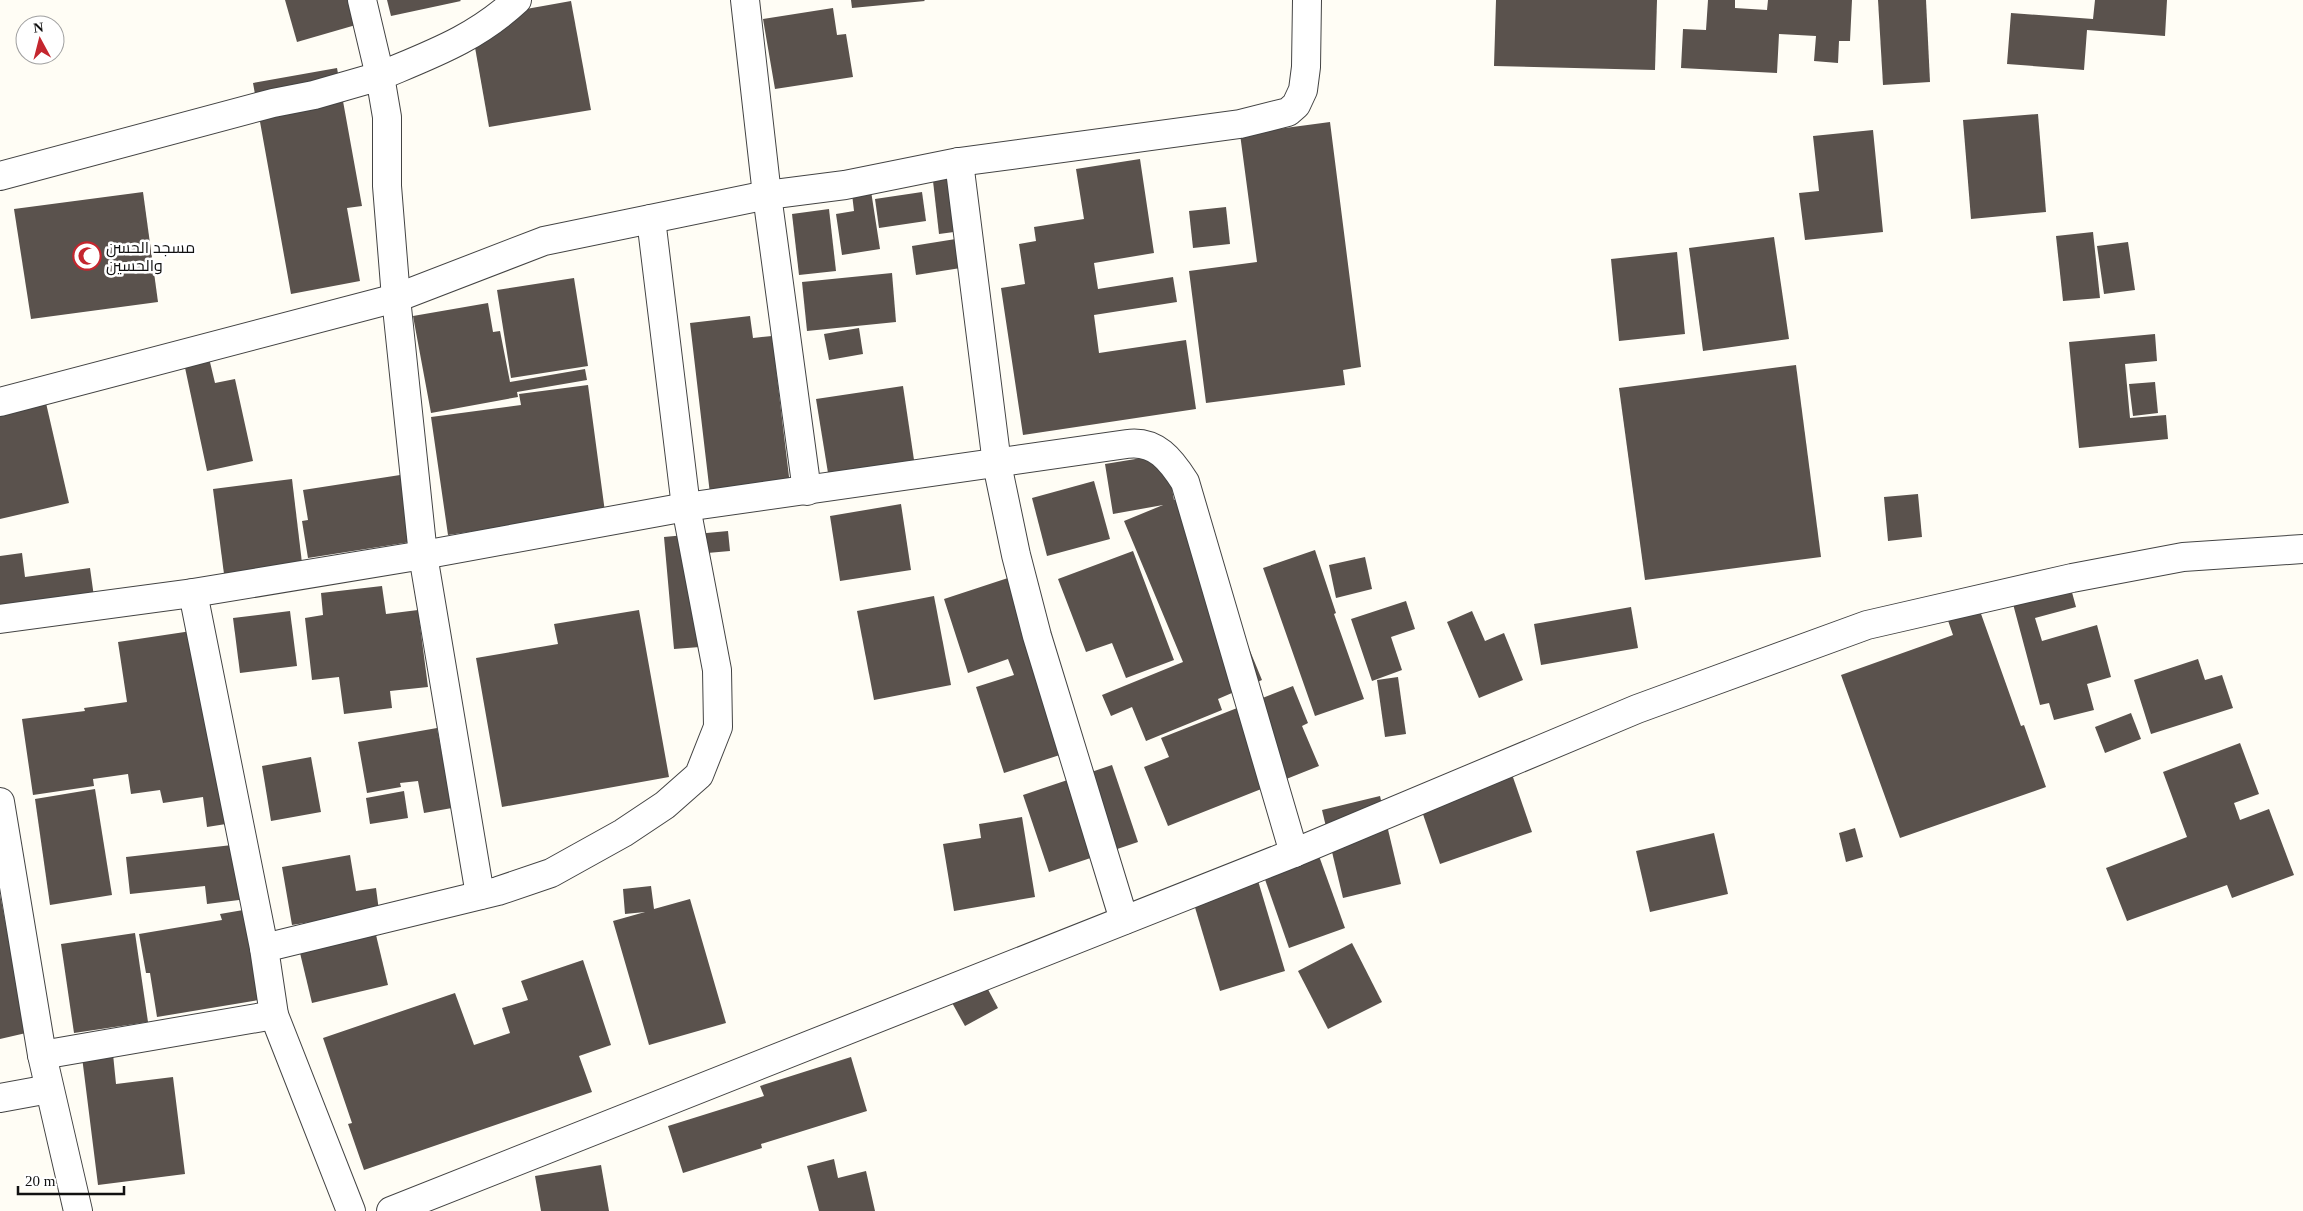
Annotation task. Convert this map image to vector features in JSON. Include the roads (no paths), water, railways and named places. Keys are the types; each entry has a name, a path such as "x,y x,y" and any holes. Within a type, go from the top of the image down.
{"street":[{"path":"362,0 380,76 387,118 388,186 396,298 423,555 480,895"},
{"path":"0,176 273,103 314,95 380,76 455,45 479,31 517,0"},
{"path":"745,0 767,195 807,491"},
{"path":"0,402 396,298 544,241 767,195 845,185 959,162 1240,124 1288,112 1296,105 1304,90 1307,0"},
{"path":"959,162 997,464 1016,555 1037,636 1124,920"},
{"path":"264,948 480,895 551,874 588,854 665,805 699,775 718,727 717,670 686,507 651,218"},
{"path":"0,619 192,593 423,555 686,507 997,464 1137,442 1155,448 1170,460 1185,482 1294,853"},
{"path":"391,1211 1294,853 1637,709 1867,625 2062,580 2183,557 2303,549"},
{"path":"192,593 264,948 274,1015 351,1211"},
{"path":"2,819 42,1055 78,1211"},
{"path":"42,1055 274,1015"},
{"path":"0,1098 49,1089"}],"place":[{"name":"مسجد الحسن والحسين","path":"87,256"}]}
